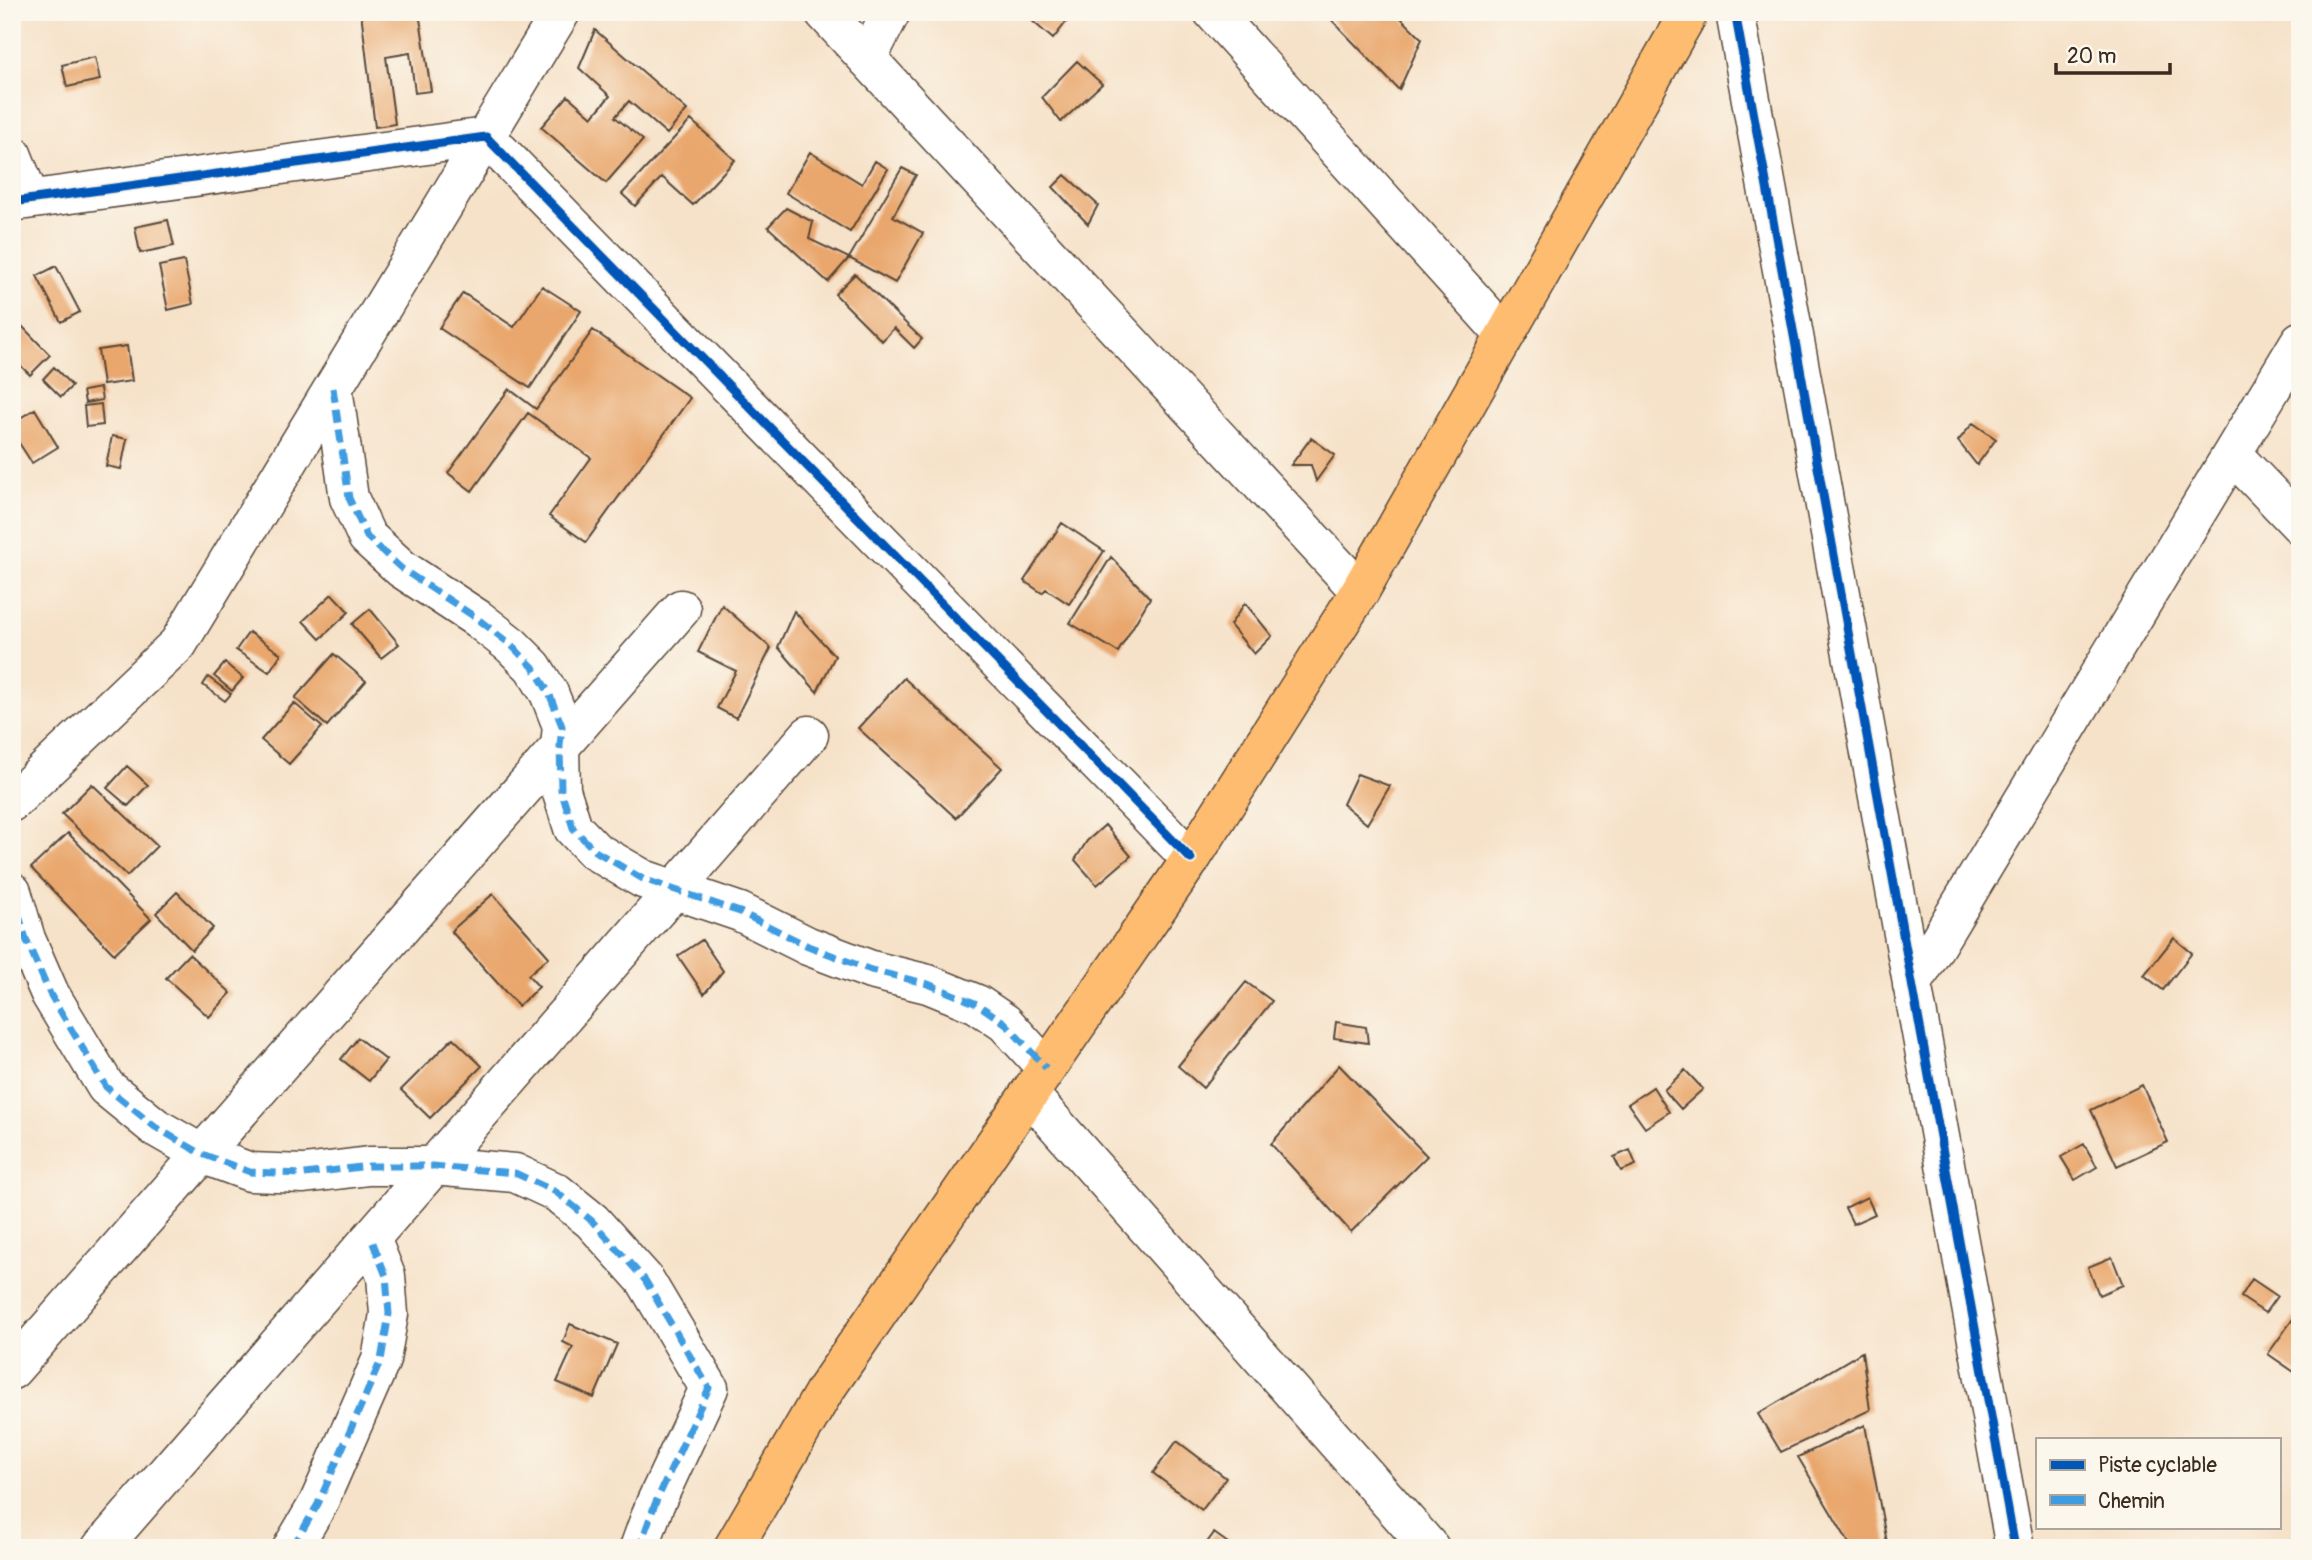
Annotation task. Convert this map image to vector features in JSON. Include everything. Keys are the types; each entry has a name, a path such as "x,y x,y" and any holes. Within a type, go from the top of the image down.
{"main road":[{"path":"733,1548 825,1390 1191,859 1360,591 1689,12"}],"street":[{"path":"12,802 178,644 561,12"},
{"path":"824,12 1360,591"},
{"path":"867,59 891,12"},
{"path":"1213,12 1506,335"},
{"path":"1735,12 2015,1548"},
{"path":"12,154 21,200 486,136"},
{"path":"486,136 1191,859"},
{"path":"1912,985 2300,341"},
{"path":"333,388 342,432 349,498 367,537 402,569 478,619 511,645 533,667 549,694 562,726 561,790 573,828 595,851 643,879 740,912 808,946 871,970 928,984 976,1004 1005,1023 1037,1081 1430,1548"},
{"path":"2232,454 2300,525"},
{"path":"12,1370 681,609"},
{"path":"101,1548 809,735"},
{"path":"12,892 26,939 50,994 106,1087 155,1127 202,1154 250,1172 304,1174 369,1166 433,1166 515,1173 556,1192 592,1221 645,1280 709,1388 655,1504 639,1548"},
{"path":"292,1548 318,1504 381,1360 389,1314 386,1276 371,1238"}],"building":[{"path":"361,12 419,12 431,91 415,93 410,53 386,57 395,124 375,127"},
{"path":"1033,12 1074,12 1053,39 1030,19"},
{"path":"1324,12 1395,12 1422,39 1399,90"},
{"path":"595,30 687,110 667,134 629,101 615,117 643,140 606,183 541,127 568,96 592,117 610,96 579,68"},
{"path":"95,57 100,80 67,87 62,65"},
{"path":"1077,61 1102,84 1061,122 1042,97"},
{"path":"691,120 735,160 693,205 662,177 635,206 622,194"},
{"path":"810,152 862,184 875,161 888,169 850,232 786,193"},
{"path":"902,168 916,175 893,216 923,233 895,283 849,258"},
{"path":"1065,175 1098,205 1088,224 1053,187"},
{"path":"786,208 813,222 809,239 849,258 828,282 768,227"},
{"path":"168,220 174,246 140,253 135,227"},
{"path":"184,261 193,304 168,310 159,266"},
{"path":"56,266 80,312 61,322 37,276"},
{"path":"855,274 922,339 914,348 894,328 882,341 835,294"},
{"path":"542,286 581,311 530,388 439,328 463,293 514,327"},
{"path":"19,323 50,355 30,375 12,357 12,330"},
{"path":"593,330 690,398 586,542 549,516 591,458 528,413 472,491 448,473 509,389 536,409"},
{"path":"127,346 132,381 103,385 98,350"},
{"path":"54,367 72,386 61,397 43,379"},
{"path":"100,388 102,400 85,403 83,391"},
{"path":"101,404 103,425 86,427 84,406"},
{"path":"35,409 58,447 32,463 12,432 12,423"},
{"path":"1973,423 1996,439 1977,465 1958,441"},
{"path":"112,436 127,439 121,469 106,466"},
{"path":"1311,438 1335,455 1316,481 1311,465 1291,465"},
{"path":"1062,523 1104,551 1069,604 1046,589 1042,593 1024,581"},
{"path":"1111,557 1150,598 1118,652 1070,623"},
{"path":"332,594 349,612 320,639 303,621"},
{"path":"1245,603 1272,636 1254,654 1230,625"},
{"path":"722,605 771,648 736,718 717,708 736,671 698,652"},
{"path":"370,609 399,644 381,658 352,624"},
{"path":"794,611 835,656 817,692 778,647"},
{"path":"249,632 281,654 269,672 236,650"},
{"path":"334,654 366,681 327,726 295,698"},
{"path":"225,663 243,678 232,691 214,676"},
{"path":"208,677 231,694 225,701 203,685"},
{"path":"904,678 1002,768 956,818 858,728"},
{"path":"294,703 322,727 289,764 261,740"},
{"path":"127,766 148,785 128,806 107,788"},
{"path":"1357,774 1390,786 1367,824 1343,804"},
{"path":"92,784 157,846 127,876 62,814"},
{"path":"1105,825 1131,856 1097,885 1075,860 1087,841"},
{"path":"68,833 151,919 114,954 31,868"},
{"path":"177,892 213,928 192,950 156,913"},
{"path":"493,894 549,957 528,975 539,987 518,1006 451,931"},
{"path":"2174,938 2192,953 2163,990 2144,975"},
{"path":"702,940 723,971 704,994 678,956"},
{"path":"189,954 231,993 209,1017 166,978"},
{"path":"1246,982 1272,1001 1203,1088 1178,1066"},
{"path":"1336,1022 1366,1027 1368,1043 1334,1038"},
{"path":"358,1038 386,1060 369,1081 341,1059"},
{"path":"453,1038 482,1066 430,1118 401,1090"},
{"path":"1339,1065 1427,1156 1351,1232 1271,1144"},
{"path":"1685,1070 1703,1089 1681,1109 1664,1090"},
{"path":"2142,1085 2168,1142 2117,1166 2091,1110"},
{"path":"1653,1087 1669,1112 1645,1128 1628,1104"},
{"path":"2084,1144 2097,1167 2075,1180 2061,1157"},
{"path":"1630,1150 1636,1165 1621,1171 1614,1157"},
{"path":"1867,1197 1875,1214 1853,1224 1845,1208"},
{"path":"2112,1257 2123,1285 2099,1295 2088,1267"},
{"path":"2252,1279 2277,1296 2265,1313 2241,1297"},
{"path":"2300,1309 2300,1376 2268,1354"},
{"path":"570,1324 617,1344 594,1398 557,1382 573,1347 563,1342"},
{"path":"1862,1352 1870,1410 1781,1452 1758,1414"},
{"path":"1865,1425 1888,1548 1852,1548 1798,1457"},
{"path":"1177,1441 1226,1478 1202,1510 1153,1473"},
{"path":"1214,1533 1235,1548 1203,1548"}],"marked path":[{"path":"333,388 349,498 367,537 402,569 478,619 511,645 533,667 549,693 562,726 561,790 573,828 595,851 643,879 740,912 808,946 871,970 928,984 977,1004 1005,1023 1046,1068"},
{"path":"12,892 26,939 50,994 106,1087 155,1127 202,1154 250,1172 304,1174 369,1166 433,1166 515,1173 556,1192 592,1221 645,1280 709,1388 655,1504 639,1548"},
{"path":"292,1548 318,1504 381,1360 389,1314 386,1276 371,1238"}],"cycle path":[{"path":"1735,12 2015,1548"},
{"path":"12,202 486,137 1191,859"}]}
